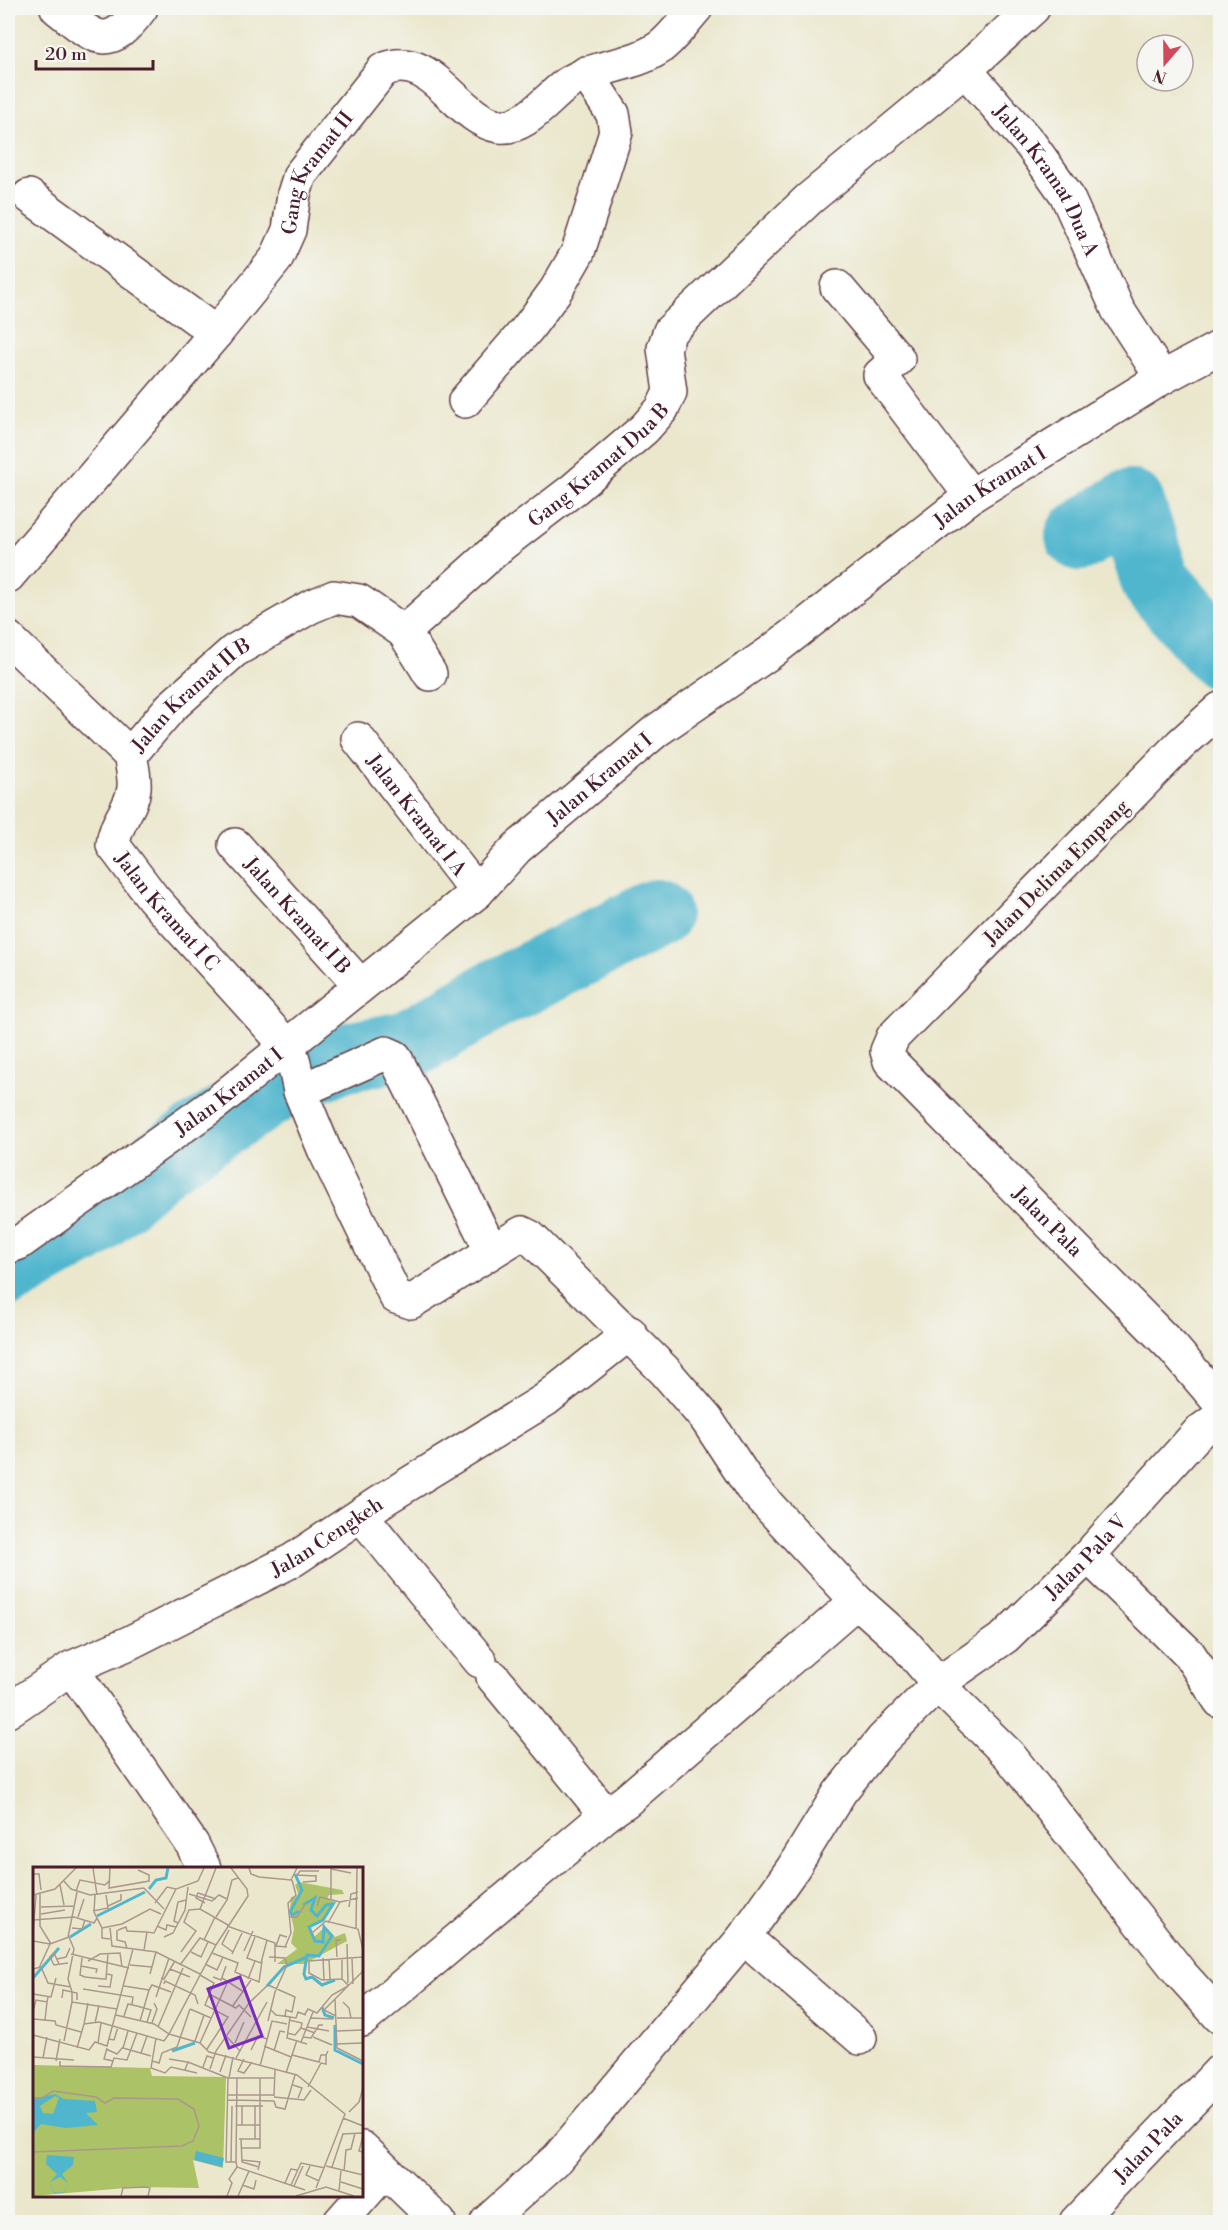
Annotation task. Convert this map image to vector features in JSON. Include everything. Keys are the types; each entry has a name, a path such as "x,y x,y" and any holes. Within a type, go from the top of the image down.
{"street":[{"path":"57,8 92,36 105,37 127,26 141,8"},
{"name":"Gang Kramat II","path":"10,567 216,333 283,246 289,230 294,194 309,162 383,70 395,64 410,66 425,73 478,119 500,126 521,122 566,85 586,73 636,60 661,47 696,8"},
{"path":"964,70 1033,8"},
{"name":"Jalan Kramat Dua A","path":"964,70 1031,145 1066,194 1118,310 1162,378"},
{"name":"Gang Kramat Dua B","path":"404,632 501,545 574,489 644,429 662,410 670,392 664,348 670,331 809,199 964,70"},
{"path":"465,401 556,290 581,244 616,132 613,114 586,73"},
{"path":"28,195 216,333"},
{"path":"837,286 898,359 880,375 971,496"},
{"name":"Jalan Kramat I","path":"8,1247 19,1243 216,1103 295,1070 360,985 477,892 517,848 656,731 771,652 971,496 1162,378 1221,347"},
{"name":"Jalan Kramat II B","path":"8,638 130,755 171,707 234,651 310,607 334,597 358,601 404,632"},
{"path":"404,632 430,674"},
{"name":"Jalan Delima Empang","path":"893,1037 1180,745 1221,709"},
{"name":"Jalan Kramat I A","path":"358,739 477,892"},
{"name":"Jalan Kramat I C","path":"130,755 134,787 130,803 114,829 113,845 153,898 295,1070"},
{"name":"Jalan Kramat I B","path":"235,845 360,985"},
{"name":"Jalan Pala","path":"893,1037 887,1051 890,1061 1164,1339 1221,1403"},
{"path":"491,1250 394,1057 386,1053 295,1070 324,1149 396,1298 411,1302 491,1250 522,1233 530,1237 630,1333 707,1420 751,1487 857,1601 904,1643 939,1683 1009,1755 1181,1974 1221,2017"},
{"name":"Jalan Cengkeh","path":"8,1711 71,1668 129,1643 293,1560 544,1400 630,1333"},
{"name":"Jalan Pala V","path":"488,2223 558,2158 744,1937 793,1868 840,1792 882,1740 939,1683 1005,1638 1088,1556 1199,1432 1221,1417"},
{"path":"361,1515 606,1815"},
{"path":"1088,1556 1189,1654 1221,1701"},
{"path":"363,2019 606,1815 626,1801 857,1601"},
{"path":"71,1668 192,1844 203,1867"},
{"path":"744,1937 860,2038"},
{"name":"Jalan Pala","path":"1076,2223 1221,2072"},
{"path":"363,2149 439,2223"},
{"path":"363,2196 384,2172"},
{"path":"340,2223 362,2197"}],"waterway":[{"path":"1080,536 1130,504 1156,582 1220,655"},
{"path":"8,1272 86,1228 162,1161 295,1075 342,1058 409,1045 492,996 656,914"}]}
